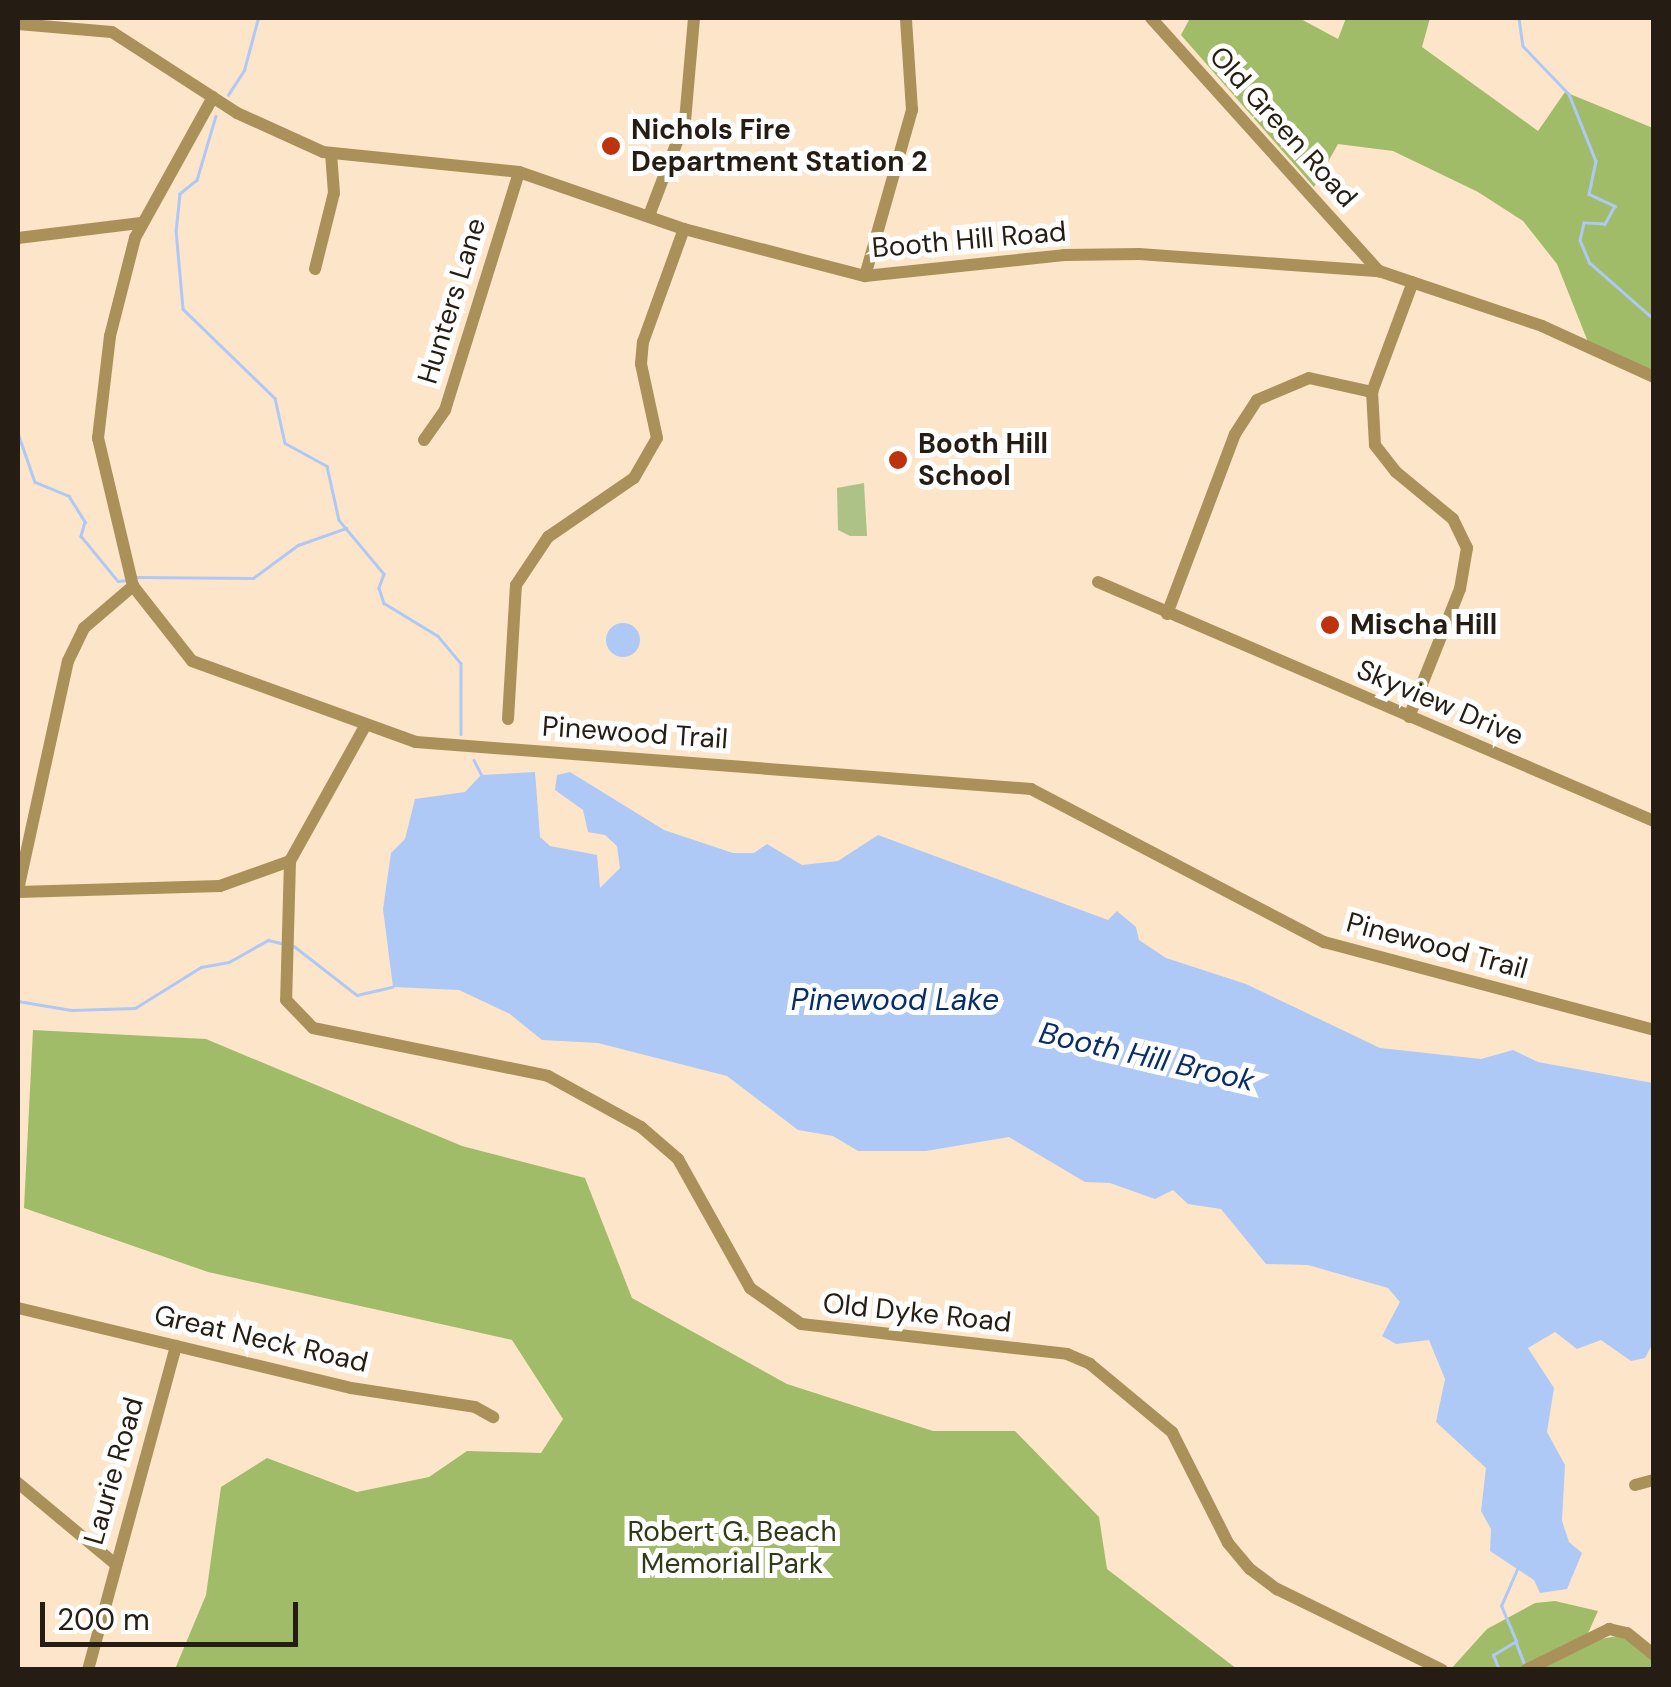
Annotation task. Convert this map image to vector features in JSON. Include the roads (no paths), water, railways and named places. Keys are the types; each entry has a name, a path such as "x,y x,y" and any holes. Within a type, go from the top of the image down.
{"street":[{"path":"650,213 685,121 694,18"},
{"name":"Old Green Road","path":"1150,18 1379,271"},
{"path":"865,276 912,110 906,19"},
{"name":"Booth Hill Road","path":"18,24 112,32 213,97 332,153 519,172 650,213 684,229 865,276 1064,254 1139,254 1379,271 1526,320 1654,378"},
{"name":"Pinewood Trail","path":"213,97 141,223 110,336 98,438 131,580 192,661 364,728 416,742 1031,789 1324,942 1654,1030"},
{"path":"314,268 334,192 332,153"},
{"name":"Hunters Lane","path":"424,440 445,410 519,172"},
{"path":"18,238 141,223"},
{"path":"508,720 516,585 548,537 634,478 657,438 641,364 643,342 684,229"},
{"path":"1409,717 1460,590 1467,548 1453,519 1396,472 1375,445 1372,392 1413,282"},
{"path":"1167,614 1235,434 1258,400 1309,378 1372,392"},
{"path":"131,580 84,628 68,661 18,891 220,886 290,861 364,728"},
{"name":"Skyview Drive","path":"1098,582 1654,821"},
{"name":"Old Dyke Road","path":"290,861 284,956 286,1000 313,1028 548,1076 657,1137 678,1159 738,1272 789,1318 825,1330 1067,1354 1090,1364 1172,1432 1228,1543 1250,1568 1277,1589 1442,1670"},
{"name":"Great Neck Road","path":"18,1308 350,1388 475,1407 492,1418"},
{"name":"Laurie Road","path":"88,1670 176,1346"},
{"path":"1635,1485 1654,1480"},
{"path":"18,1483 114,1563"},
{"path":"1526,1670 1610,1629 1627,1633 1654,1654"}],"water":[{"path":"623,623 635,628 640,640 635,652 623,657 611,652 606,640 611,628"},
{"name":"Pinewood Lake","path":"535,772 540,837 550,846 597,855 600,888 620,868 617,846 605,835 588,832 583,810 555,790 557,775 570,772 664,830 733,853 754,853 767,844 802,865 838,861 878,835 1108,920 1117,911 1136,927 1139,940 1166,958 1246,984 1380,1048 1481,1059 1513,1050 1538,1062 1653,1083 1653,1343 1645,1358 1631,1361 1601,1340 1577,1349 1555,1332 1528,1348 1554,1388 1547,1432 1565,1465 1562,1521 1569,1542 1582,1553 1567,1589 1540,1593 1534,1580 1490,1551 1491,1529 1481,1511 1486,1468 1436,1422 1445,1379 1429,1340 1396,1344 1382,1336 1400,1302 1388,1288 1308,1265 1266,1264 1221,1209 1188,1204 1173,1190 1155,1199 1110,1183 1085,1182 1009,1137 926,1151 858,1151 833,1136 798,1130 727,1076 598,1043 542,1040 510,1014 459,990 393,987 383,909 391,853 405,839 415,799 465,792 481,775"}],"waterway":[{"path":"228,95 244,70 258,18"},
{"path":"1519,18 1523,46 1569,94 1596,161 1589,194 1615,206 1605,224 1584,223 1580,240 1590,263 1654,319"},
{"path":"216,116 197,180 180,194 176,230 183,309 275,398 285,443 327,466 339,520 384,574 379,588 384,603 438,636 461,663 461,734"},
{"path":"18,433 35,482 69,496 85,522 81,536 118,581 127,580"},
{"path":"134,577 253,578 298,545 346,528"},
{"path":"474,760 482,776"},
{"name":"Booth Hill Brook","path":"18,1001 72,1010 135,1008 201,967 229,962 268,940 281,943"},
{"name":"Booth Hill Brook","path":"294,946 357,995 392,987"},
{"path":"1499,1670 1493,1655 1516,1641 1501,1606 1518,1567"},
{"path":"1516,1642 1524,1663"}],"place":[{"name":"Nichols Fire Department Station 2","path":"611,146"},
{"name":"Booth Hill School","path":"898,460"},
{"name":"Mischa Hill","path":"1330,625"}],"park label":[{"name":"Robert G. Beach Memorial Park","path":"732,1548"}]}
